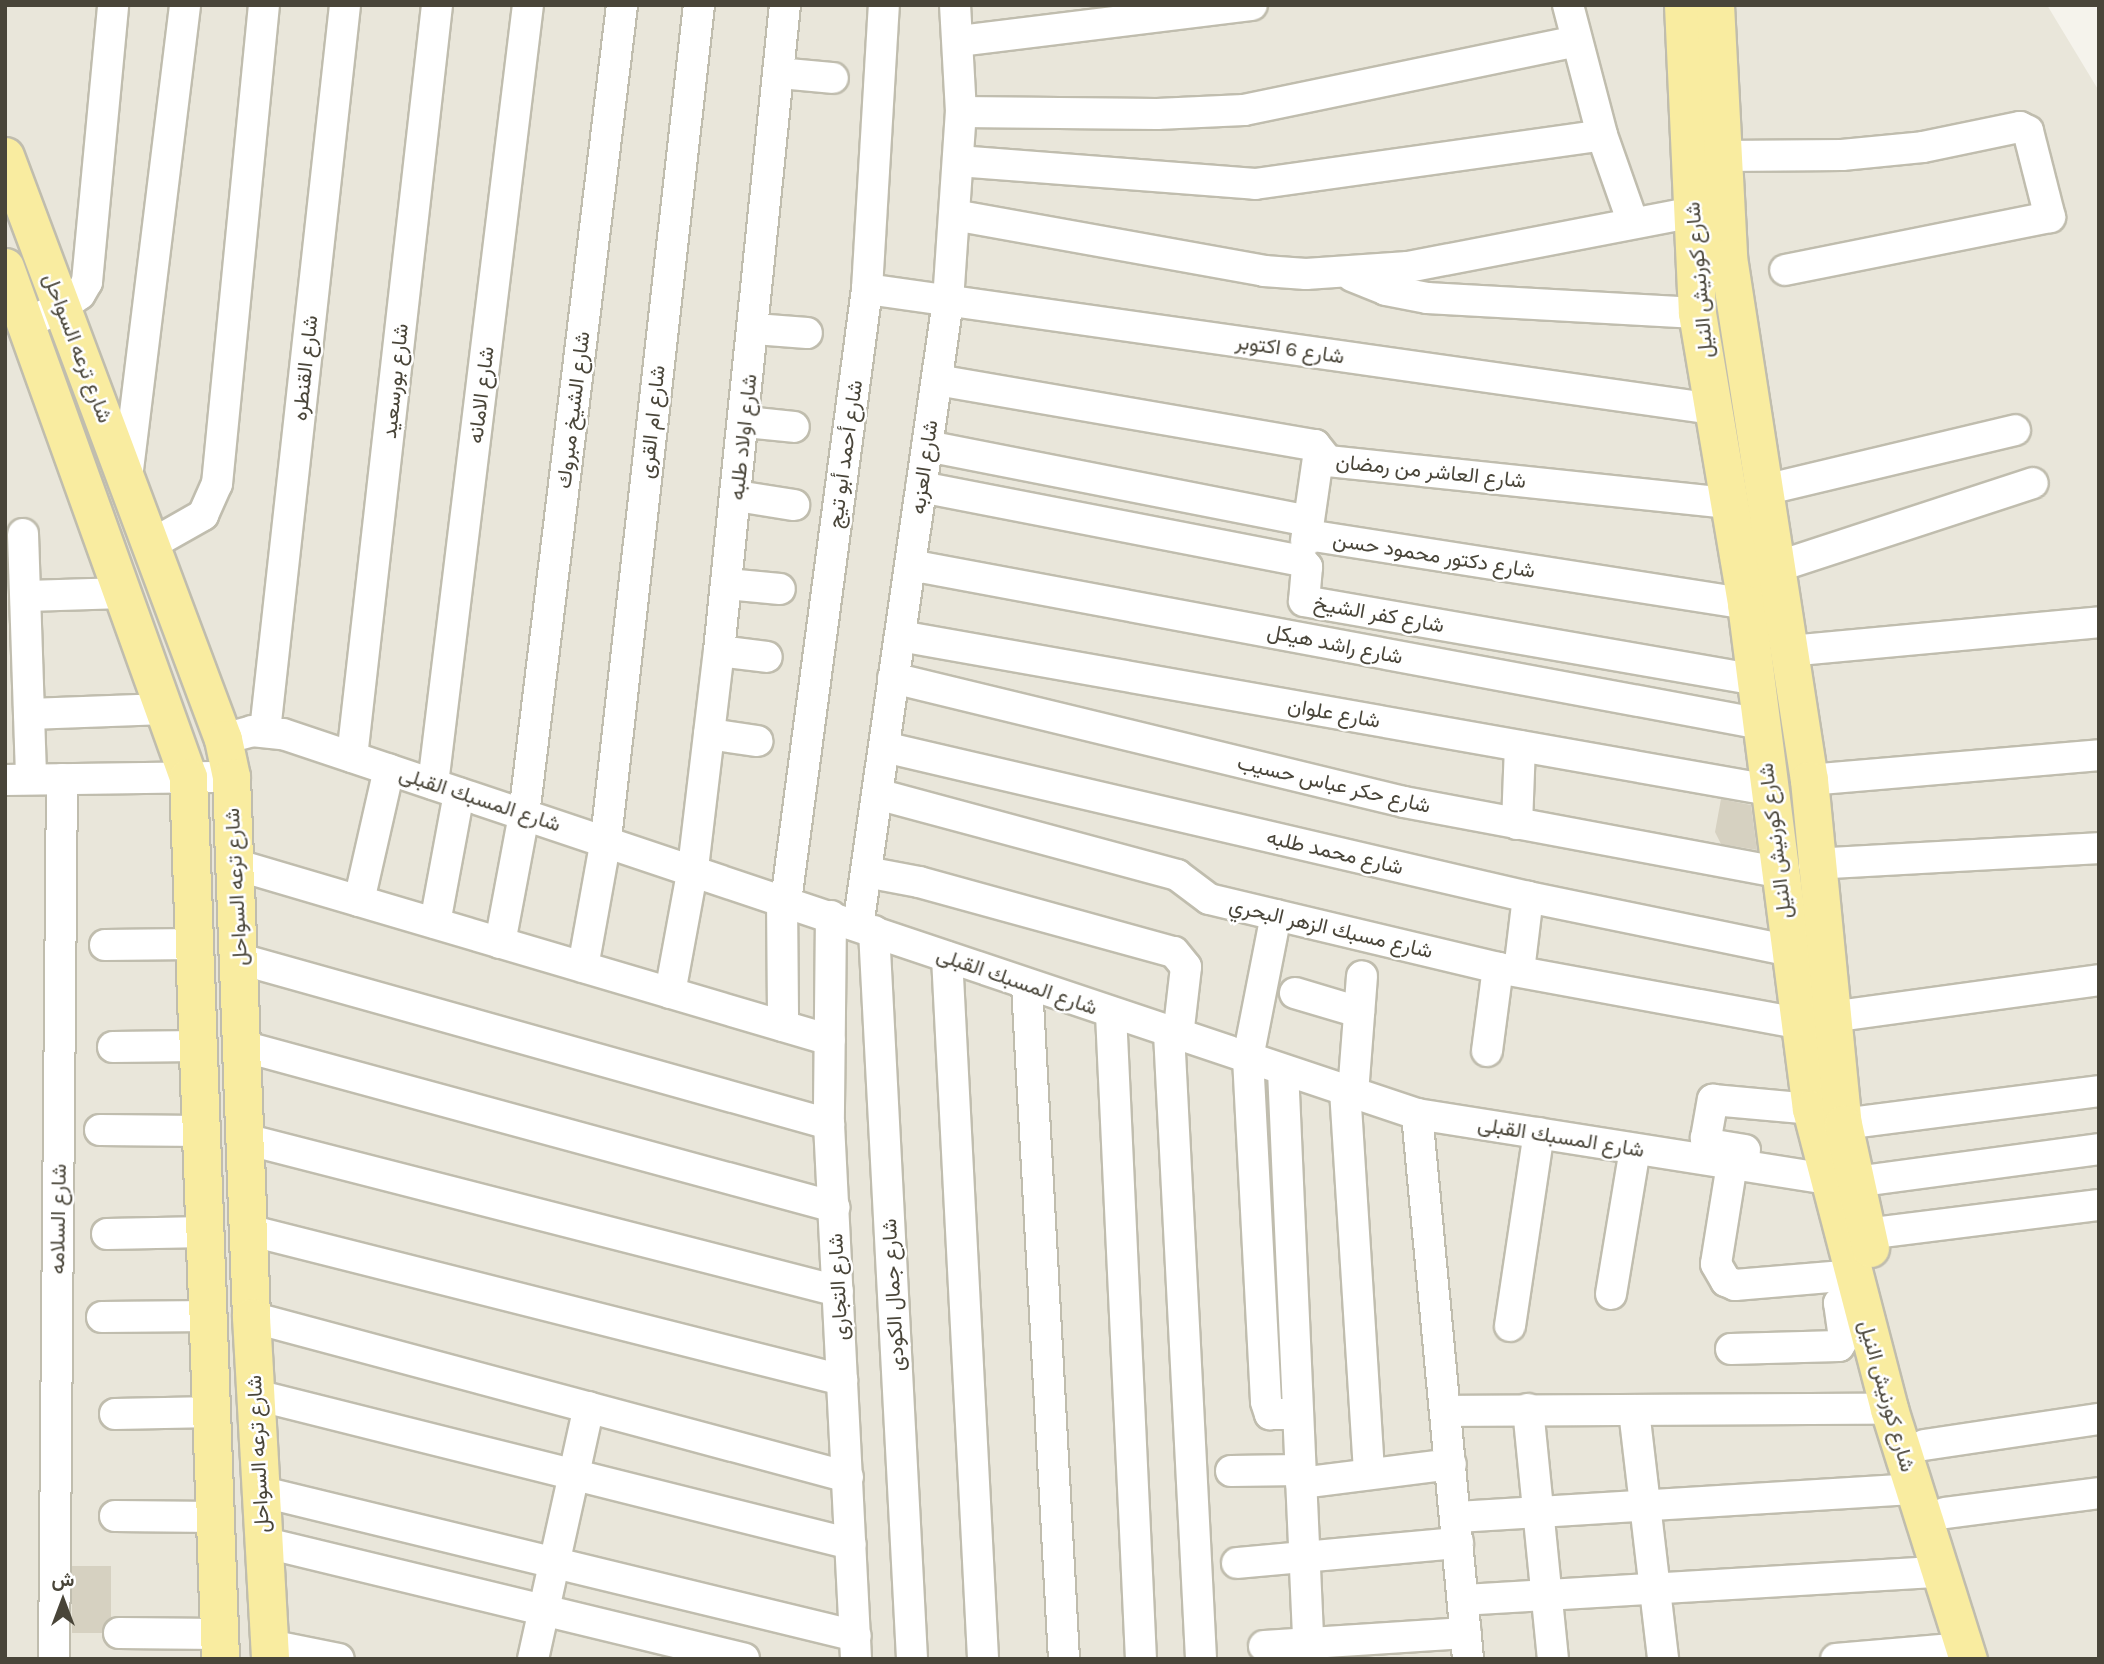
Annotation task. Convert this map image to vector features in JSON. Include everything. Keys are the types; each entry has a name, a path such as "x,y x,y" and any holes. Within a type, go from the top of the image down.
{"main road":[{"name":"شارع كورنيش النيل","path":"1683,5 1698,313 1746,604 1787,950 1813,1020 1843,1124 1834,1174 1866,1234 1945,1513 1974,1655"},
{"name":"شارع كورنيش النيل","path":"1715,5 1728,257 1809,780 1814,864 1811,1109 1834,1174 1856,1286 1889,1409 1940,1572 1974,1655"},
{"name":"شارع ترعه السواحل","path":"5,156 223,739 231,777 237,865 251,1317 270,1652"},
{"name":"شارع ترعه السواحل","path":"5,267 125,593 188,777 215,1423 220,1646"},
{"path":"205,1217 248,1215"},
{"path":"215,1423 258,1433"}],"street":[{"path":"27,323 62,307 80,294 90,268 113,5"},
{"path":"127,478 185,5"},
{"path":"152,544 203,515 217,484 264,5"},
{"name":"شارع القنطره","path":"265,731 345,5"},
{"name":"شارع بورسعيد","path":"352,757 437,5"},
{"name":"شارع الامانه","path":"435,923 446,788 528,5"},
{"name":"شارع الشيخ مبروك","path":"500,943 524,815 622,5"},
{"name":"شارع ام القرى","path":"583,967 606,839 699,5"},
{"name":"شارع اولاد طلبه","path":"670,993 693,868 746,422 785,5"},
{"name":"شارع أحمد أبو تيج","path":"783,1026 784,900 867,289 884,5"},
{"name":"شارع العزبه","path":"854,924 866,872 948,301 961,112 955,5"},
{"path":"959,41 1252,5"},
{"path":"1568,5 1602,135 1633,222"},
{"path":"961,112 1157,114 1244,110 1576,41"},
{"path":"779,73 833,78"},
{"path":"1723,156 1842,155 1923,147 2020,127 2028,131 2050,217 1784,270"},
{"path":"958,161 1255,184 1602,135"},
{"path":"954,215 1264,271 1348,274 1408,267 1693,212"},
{"path":"1348,274 1386,290 1427,298 1698,313"},
{"name":"شارع 6 اكتوبر","path":"867,289 1713,409"},
{"path":"755,329 807,333"},
{"name":"شارع العاشر من رمضان","path":"937,380 1315,445 1328,461 1729,503"},
{"path":"746,422 794,427"},
{"path":"1764,490 2015,430"},
{"name":"شارع دكتور محمود حسن","path":"927,446 1300,519 1314,536 1746,604"},
{"path":"1303,562 1319,451"},
{"path":"1776,567 2033,483"},
{"name":"شارع كفر الشيخ","path":"921,487 1303,562 1304,601 1755,680"},
{"path":"737,496 794,505"},
{"path":"23,534 29,714 18,779 231,777"},
{"name":"شارع راشد هيكل","path":"910,565 1760,724"},
{"path":"727,584 780,589"},
{"path":"26,596 125,593"},
{"path":"1789,651 2099,622"},
{"name":"شارع علوان","path":"900,636 1769,790"},
{"path":"719,651 767,657"},
{"name":"شارع حكر عباس حسيب","path":"893,678 1404,802 1778,872"},
{"path":"29,714 165,709"},
{"name":"شارع المسبك القبلى","path":"223,739 265,731 352,757 693,868 1111,1014 1417,1114 1732,1164 1834,1174"},
{"path":"709,734 757,741"},
{"path":"1517,824 1520,746"},
{"name":"شارع محمد طلبه","path":"884,747 1528,897 1787,950"},
{"path":"1809,780 2099,755"},
{"path":"359,901 390,769"},
{"name":"شارع السلامه","path":"54,1659 62,779"},
{"name":"شارع مسبك الزهر البحري","path":"877,794 1177,875 1209,899 1509,969 1813,1020 2099,980"},
{"path":"1814,864 2099,848"},
{"path":"237,865 830,1040"},
{"path":"866,872 919,882 1174,952 1186,967 1174,1034 1201,1659"},
{"path":"1487,1051 1528,897"},
{"path":"1276,915 1248,1058 1266,1402 1270,1414 1298,1414"},
{"name":"شارع التجارى","path":"854,924 830,1040 829,1124 856,1647"},
{"name":"شارع جمال الكودى","path":"854,924 912,1659"},
{"path":"105,945 194,944"},
{"path":"947,957 983,1659"},
{"path":"240,959 829,1124"},
{"path":"1362,976 1349,1092 1369,1474"},
{"path":"1027,985 1064,1659"},
{"path":"1295,993 1359,1012"},
{"path":"1111,1014 1141,1659"},
{"path":"113,1047 198,1046"},
{"path":"242,1046 834,1207"},
{"path":"1283,1070 1309,1651"},
{"path":"1843,1124 2099,1091"},
{"path":"1811,1109 1716,1098 1710,1104 1705,1133 1714,1145 1834,1174 2099,1149"},
{"path":"1264,1646 1309,1651 1467,1646 1417,1114"},
{"path":"100,1130 202,1131"},
{"path":"1510,1326 1539,1133"},
{"path":"245,1139 838,1291"},
{"path":"1611,1294 1635,1149"},
{"path":"1732,1164 1716,1264 1726,1281 1735,1285 1856,1286"},
{"path":"1866,1234 2099,1205"},
{"path":"248,1215 842,1380"},
{"path":"107,1234 205,1217"},
{"path":"1731,1349 1839,1346 1844,1338 1839,1303 1856,1286"},
{"path":"102,1317 210,1316"},
{"path":"251,1317 848,1477"},
{"path":"256,1395 851,1544"},
{"path":"533,1659 552,1562 589,1406"},
{"path":"1528,1409 1553,1659"},
{"path":"1446,1411 1889,1409"},
{"path":"1634,1411 1647,1503 1663,1659"},
{"path":"115,1414 215,1423"},
{"path":"1924,1445 2099,1419"},
{"path":"1231,1471 1301,1476 1369,1474 1451,1464"},
{"path":"1237,1563 1306,1559 1457,1530 1538,1511 1913,1489"},
{"path":"259,1491 552,1562 856,1647"},
{"path":"1945,1513 2099,1493"},
{"path":"115,1516 216,1517"},
{"path":"262,1542 744,1659"},
{"path":"1463,1600 1940,1572"},
{"path":"118,1633 220,1646"},
{"path":"270,1652 339,1659"},
{"path":"1836,1659 1974,1655"}],"shaded area":[{"path":"5,5 2047,5 2099,91 2099,1659 5,1659"}],"building":[{"path":"1721,799 1751,805 1757,850 1721,844 1715,832"},
{"path":"72,1566 111,1566 111,1617 102,1633 72,1633"}]}
